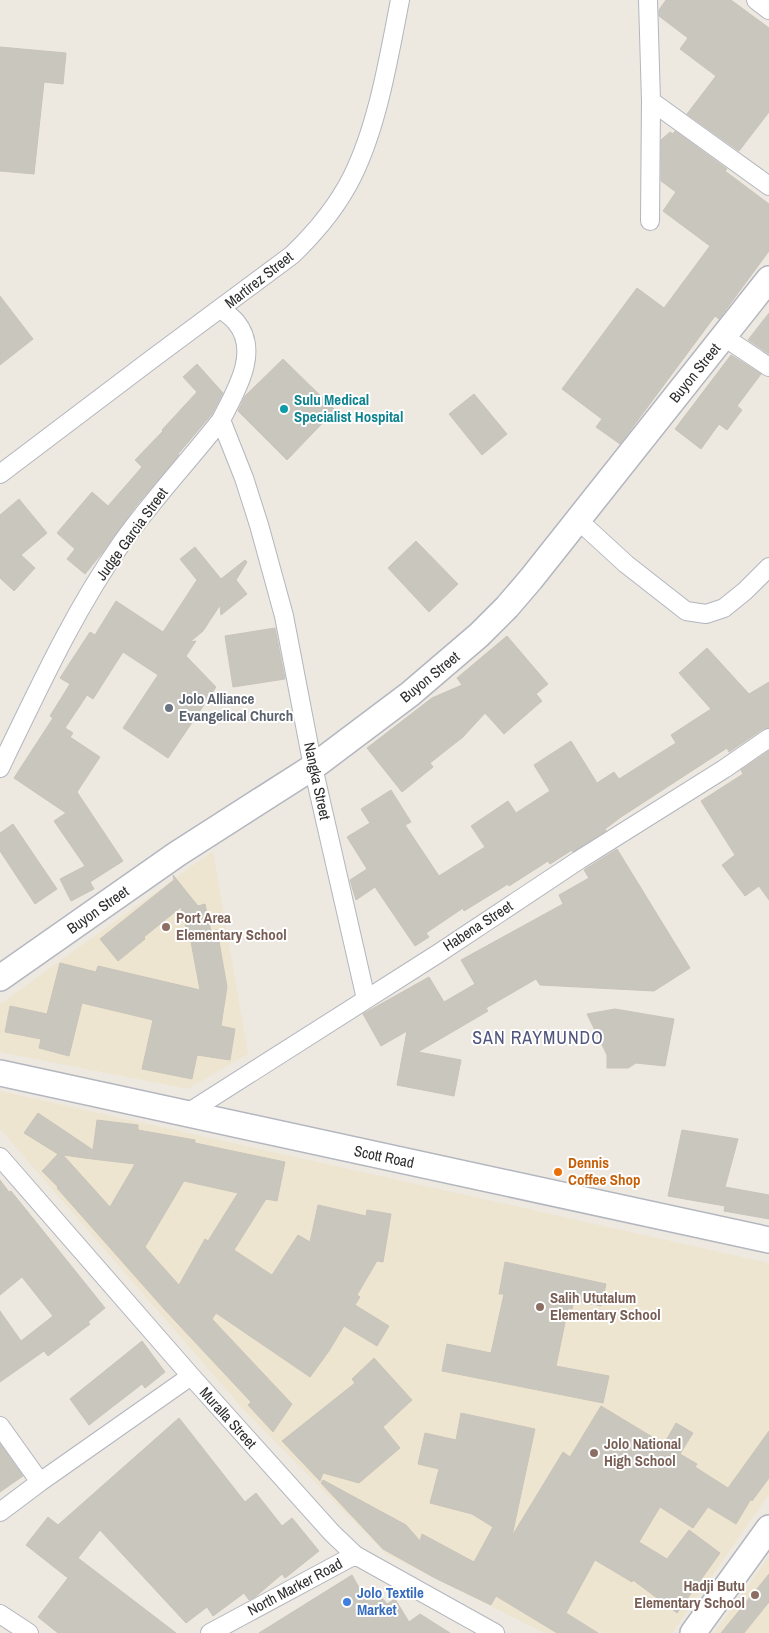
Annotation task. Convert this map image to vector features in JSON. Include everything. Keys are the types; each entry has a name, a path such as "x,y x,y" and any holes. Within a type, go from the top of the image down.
{"main road":[{"name":"Buyon Street","path":"0,978 177,854 313,766 410,694 479,635 507,607 578,520 769,278"},
{"name":"Scott Road","path":"0,1073 769,1240"},
{"path":"693,1633 769,1528"}],"street":[{"name":"Martirez Street","path":"0,474 292,255 323,223 353,176 365,148 400,0"},
{"path":"648,0 651,101 650,221"},
{"path":"756,0 769,10"},
{"path":"651,101 769,186"},
{"name":"Judge Garcia Street","path":"0,768 64,638 105,569 121,544 221,420 243,374 247,356 246,342 239,327 221,309"},
{"path":"724,337 769,367"},
{"name":"Nangka Street","path":"221,420 244,478 284,616 313,766 366,999"},
{"path":"578,520 626,564 686,611 706,614 724,608 769,568"},
{"name":"Habena Street","path":"186,1114 579,860 724,769 769,738"},
{"name":"Muralla Street","path":"0,1157 191,1376 332,1533 355,1555 495,1633"},
{"path":"0,1512 191,1376"},
{"path":"0,1426 40,1482"},
{"name":"North Marker Road","path":"210,1633 355,1555"},
{"path":"0,1614 29,1633"}],"shaded area":[{"name":"Port Area Elementary School","path":"213,851 248,1054 188,1089 0,1052 0,1004"},
{"path":"0,1091 769,1263 769,1494 672,1633 544,1633 386,1554 244,1410 0,1129"},
{"name":"Hadji Butu Elementary School","path":"769,1556 769,1633 714,1633"}],"building":[{"path":"666,0 731,0 769,28 769,112 739,151 687,114 716,76 680,49 688,38 659,16 659,10"},
{"path":"0,47 66,53 63,84 44,82 34,174 0,171"},
{"path":"675,131 727,169 725,171 769,204 769,251 719,319 715,316 620,444 596,427 602,419 562,389 637,288 664,308 710,246 663,211 676,192 661,181 661,140 670,132 673,134"},
{"path":"0,296 33,339 0,365"},
{"path":"769,313 769,354 748,340"},
{"path":"731,355 761,374 737,406 742,410 727,430 719,424 701,449 675,429"},
{"name":"Sulu Medical Specialist Hospital","path":"283,359 335,410 287,460 238,411 245,396"},
{"path":"197,364 223,393 212,414 136,506 85,574 67,559 75,549 57,533 92,492 108,506 142,467 135,460 197,392 183,377"},
{"path":"474,394 507,434 482,455 449,414"},
{"path":"19,499 47,533 21,555 35,568 14,591 0,578 0,515"},
{"path":"416,541 458,584 429,612 388,568"},
{"path":"195,547 221,579 245,560 247,562 236,580 247,594 221,615 220,605 203,631 190,642 196,641 186,656 216,687 168,758 123,728 158,675 123,652 93,699 87,695 65,728 73,733 70,737 100,757 77,792 123,861 90,882 94,889 71,901 60,879 85,866 54,821 66,813 14,778 53,718 50,716 70,684 60,678 90,632 95,635 116,601 163,632 197,580 180,559"},
{"path":"275,628 285,679 233,687 225,636"},
{"path":"507,636 548,684 536,694 542,701 504,734 485,713 463,737 430,763 433,767 402,792 367,748 432,698 462,685 457,678"},
{"path":"707,648 749,694 769,682 769,728 763,729 729,752 727,748 621,817 605,829 606,831 573,852 572,850 550,864 548,861 509,886 508,884 464,911 463,908 426,933 429,937 415,946 375,887 356,900 350,880 367,869 347,837 370,823 361,809 391,790 411,822 405,825 439,876 485,847 471,826 508,801 516,813 550,791 534,765 571,741 597,783 614,772 619,779 676,743 671,735 711,709 679,673"},
{"path":"769,751 769,900 759,886 745,896 722,865 735,855 701,801 743,774 741,770"},
{"path":"13,824 57,889 35,904 0,851 0,833"},
{"path":"617,849 690,968 654,991 540,985 536,979 486,1008 488,1011 418,1052 461,1060 454,1096 397,1085 407,1031 381,1046 363,1014 429,977 444,1002 475,984 461,960 563,904 559,895 589,878 584,870"},
{"path":"173,875 198,906 205,904 211,931 217,930 227,987 221,1026 235,1029 230,1060 197,1055 192,1079 142,1069 153,1020 82,1003 69,1056 39,1048 41,1039 5,1032 10,1006 47,1014 60,963 96,972 98,966 200,990 189,931 187,932 181,907 118,961 100,939 174,880"},
{"path":"615,1009 674,1019 665,1066 636,1063 628,1068 607,1068 607,1055 587,1014"},
{"path":"38,1113 93,1150 97,1120 138,1125 138,1130 195,1140 195,1143 285,1162 277,1201 266,1199 234,1250 272,1275 298,1235 310,1242 318,1205 366,1216 367,1210 391,1214 383,1262 377,1261 357,1295 360,1297 355,1305 389,1326 377,1346 344,1326 310,1377 216,1313 212,1319 292,1404 273,1432 248,1405 251,1402 165,1310 42,1171 58,1154 24,1133","holes":["63,1155 92,1159 135,1164 110,1207","184,1181 238,1193 208,1241 205,1239 179,1285 145,1247"]},
{"path":"682,1130 738,1139 725,1187 769,1195 769,1219 724,1211 725,1206 668,1196"},
{"path":"0,1180 9,1192 11,1191 105,1308 88,1322 90,1324 48,1356 44,1351 0,1382 0,1311 21,1341 53,1316 22,1277 0,1295"},
{"path":"505,1262 606,1284 601,1306 574,1300 572,1309 568,1308 556,1366 609,1376 603,1403 442,1371 447,1344 491,1353 504,1294 499,1294"},
{"path":"142,1341 165,1372 145,1388 142,1384 89,1425 70,1399"},
{"path":"374,1358 412,1400 383,1427 400,1448 359,1483 323,1473 320,1481 282,1441 355,1383 352,1379"},
{"path":"601,1406 664,1444 676,1423 693,1433 680,1454 697,1464 695,1467 728,1488 769,1431 769,1478 752,1501 751,1499 736,1524 708,1507 693,1528 660,1507 639,1542 667,1559 689,1530 720,1553 677,1613 633,1580 632,1582 595,1560 566,1613 598,1633 557,1633 496,1596 491,1605 435,1578 383,1549 321,1483 323,1480 406,1525 420,1541 422,1534 474,1562 493,1527 472,1514 430,1503 439,1469 418,1464 425,1433 456,1440 461,1413 535,1429 512,1536 563,1452 570,1457"},
{"path":"179,1418 245,1502 256,1493 282,1526 292,1518 319,1551 285,1578 282,1574 254,1598 249,1600 244,1593 213,1616 207,1607 186,1623 100,1530 78,1558 176,1633 58,1633 38,1617 68,1578 26,1545 48,1517 58,1525"},
{"path":"0,1444 23,1476 0,1492"},
{"path":"769,1574 769,1602 744,1633 721,1633"},
{"name":"Jolo Textile Market","path":"352,1575 362,1593 374,1588 387,1604 395,1599 409,1622 420,1614 450,1633 259,1633"}],"place":[{"name":"Sulu Medical Specialist Hospital","path":"284,409"},
{"name":"Jolo Alliance Evangelical Church","path":"169,708"},
{"name":"Port Area Elementary School","path":"166,927"},
{"name":"Dennis Coffee Shop","path":"558,1172"},
{"name":"Salih Ututalum Elementary School","path":"540,1307"},
{"name":"Jolo National High School","path":"594,1453"},
{"name":"Hadji Butu Elementary School","path":"755,1595"},
{"name":"Jolo Textile Market","path":"347,1602"}],"district":[{"name":"SAN RAYMUNDO","path":"538,1038"}]}
